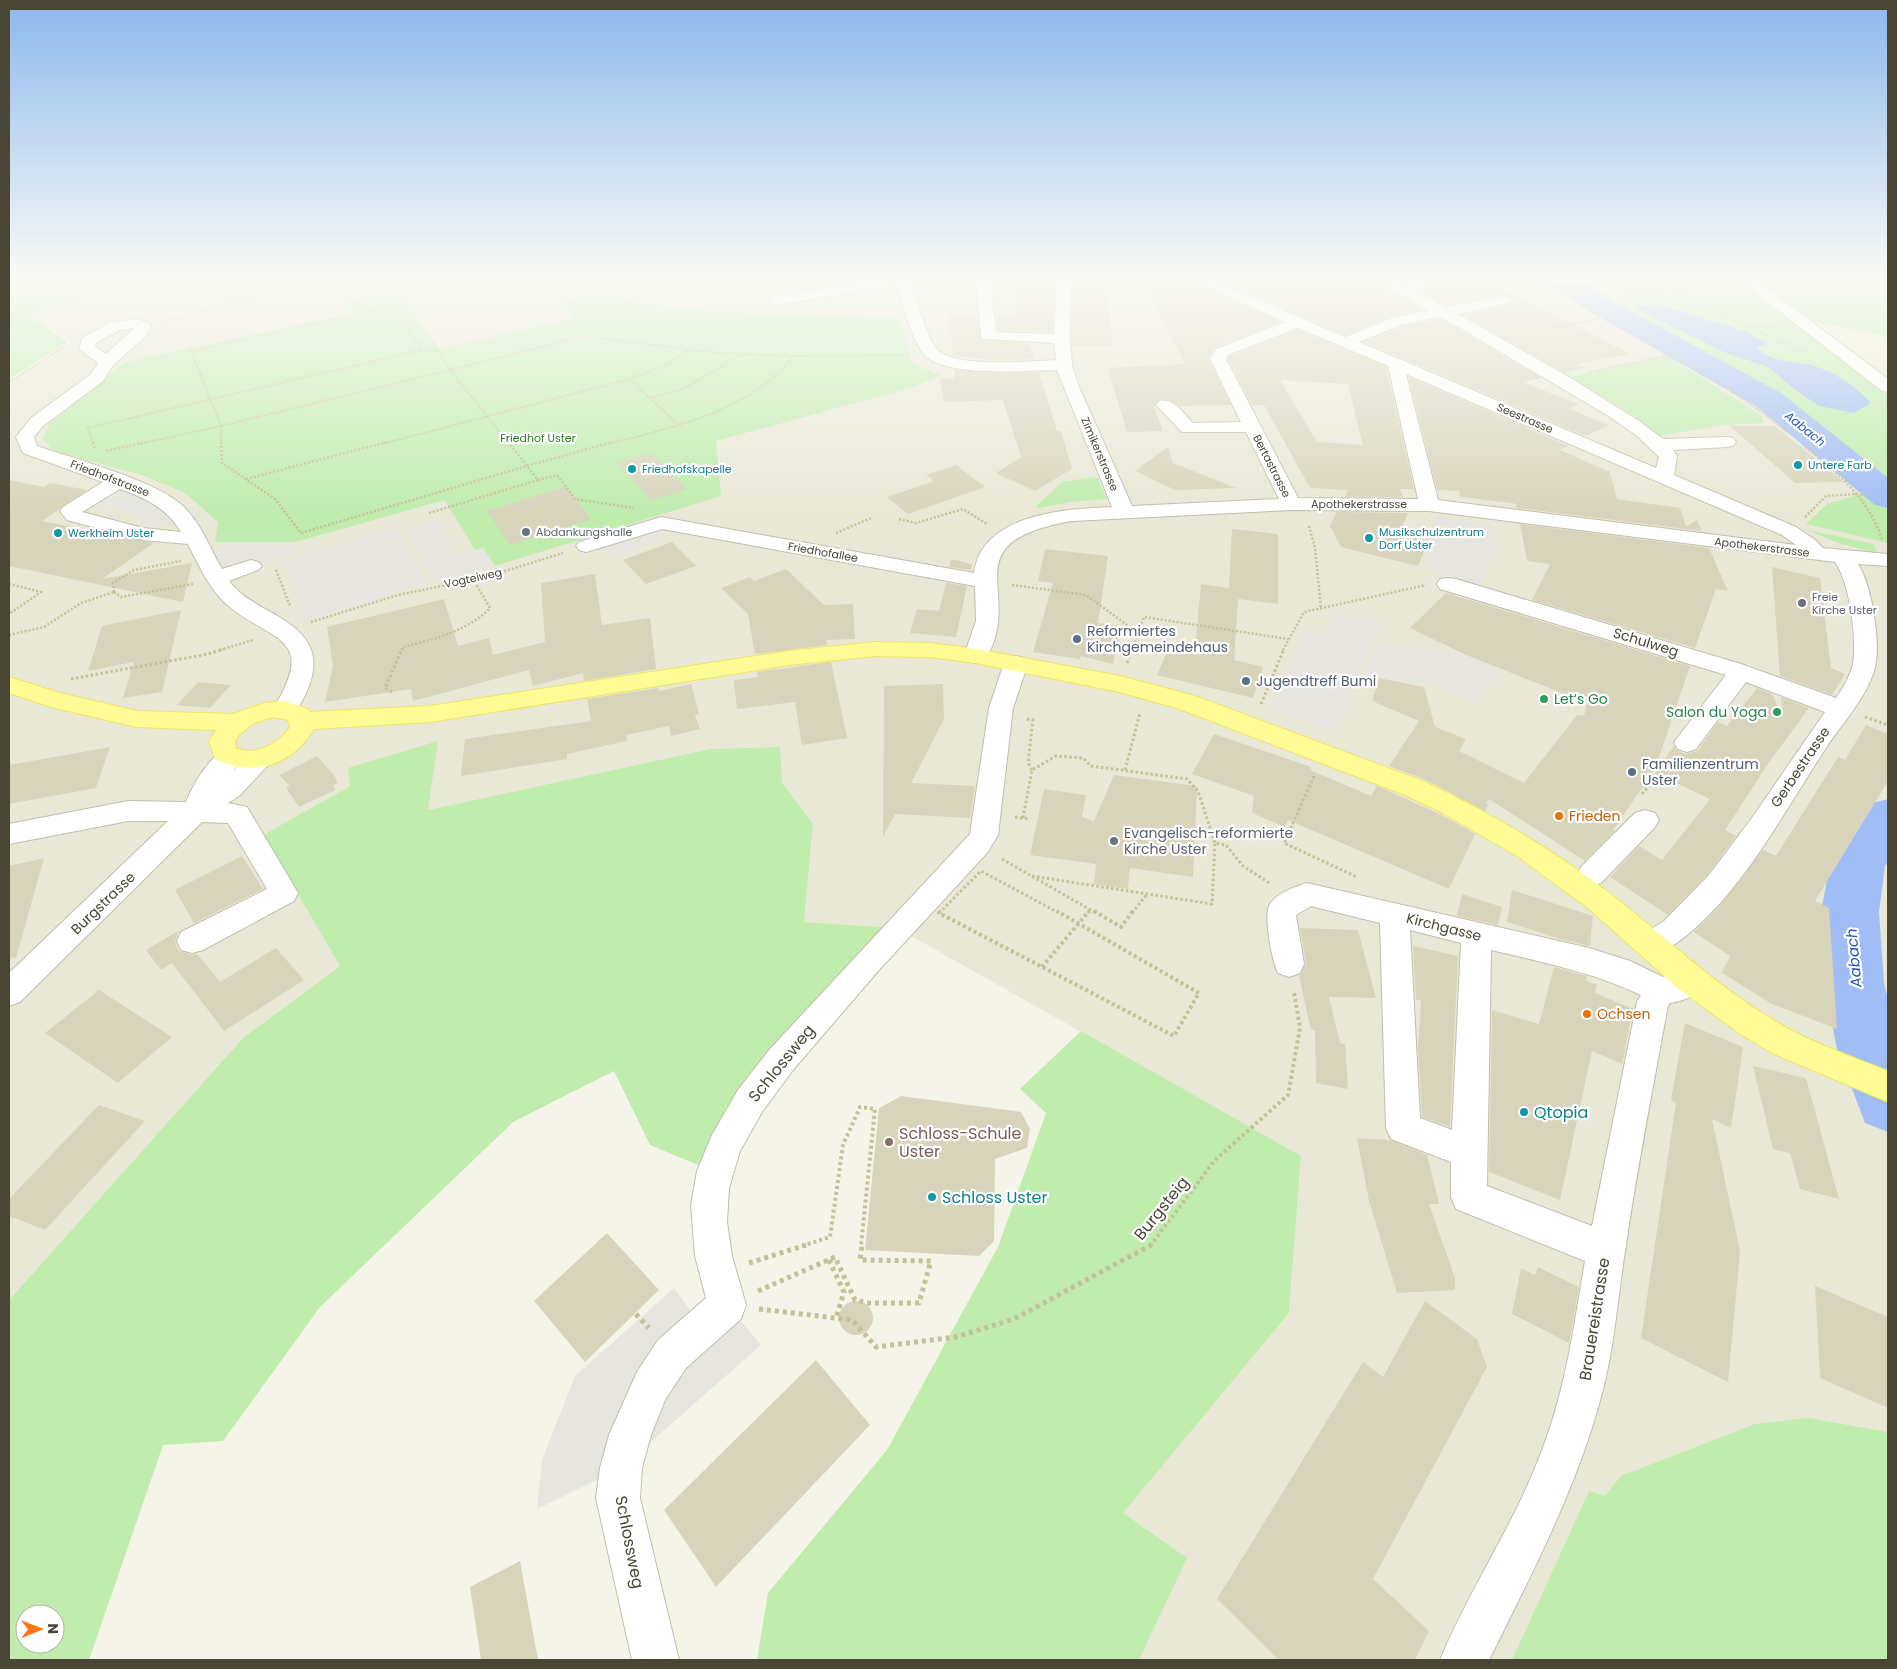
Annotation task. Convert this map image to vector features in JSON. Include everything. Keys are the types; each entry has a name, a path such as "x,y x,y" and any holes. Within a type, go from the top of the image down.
{"main road":[{"path":"9,685 55,700 137,719 181,734 229,740 261,711 293,724 343,733 402,717 779,660 865,650 930,650 1016,663 1101,680 1162,696 1323,753 1414,788 1527,849 1598,900 1651,946 1676,985 1784,1043 1888,1087"},
{"path":"229,740 239,760 262,758 285,748 293,724"}],"street":[{"path":"100,358 106,362"},
{"name":"Friedhofstrasse","path":"110,358 97,377 38,422 25,437 29,449 145,491 171,506 184,520 204,557 231,597 241,605 275,623 294,627 303,667 302,683 293,724"},
{"path":"937,358 953,365 1064,365"},
{"name":"Zimikerstrasse","path":"1063,358 1071,387 1124,511"},
{"name":"Bertastrasse","path":"1219,358 1291,504"},
{"name":"Seestrasse","path":"1383,358 1789,531 1807,543 1817,554"},
{"path":"1526,358 1559,377 1660,445 1668,456 1664,477"},
{"path":"1849,358 1888,387"},
{"path":"1395,363 1429,506"},
{"name":"Bertastrasse","path":"1165,405 1188,428 1253,428"},
{"path":"1628,462 1642,450 1644,442 1630,424"},
{"path":"1660,445 1727,442"},
{"path":"119,481 70,511 74,516 142,534 195,539"},
{"name":"Apothekerstrasse","path":"976,656 987,630 985,570 992,551 1013,533 1044,520 1124,511 1291,504 1350,503 1429,506 1842,557"},
{"name":"Friedhofallee","path":"586,546 661,522 985,582"},
{"path":"1842,557 1886,553"},
{"path":"1842,557 1888,571"},
{"name":"Gerbestrasse","path":"1651,946 1666,938 1679,927 1716,886 1841,709 1864,670 1860,604 1852,571 1842,557"},
{"path":"217,578 251,566"},
{"name":"Schulweg","path":"1448,584 1741,672 1841,709"},
{"name":"Schlossweg","path":"655,1660 618,1498 621,1468 630,1435 651,1386 672,1354 722,1289 710,1228 710,1200 715,1172 743,1111 766,1076 897,928 977,846 984,835 1001,708 1016,663"},
{"path":"1687,743 1741,672"},
{"name":"Burgstrasse","path":"196,811 199,798 229,740"},
{"name":"Burgstrasse","path":"9,993 196,811 230,789 262,758"},
{"path":"9,834 128,810 237,814 284,893 192,941"},
{"path":"1591,875 1645,820"},
{"path":"1289,964 1281,910 1307,894"},
{"name":"Kirchgasse","path":"1307,894 1676,985"},
{"path":"1395,916 1403,1128 1469,1152"},
{"path":"1476,935 1469,1197 1606,1250"},
{"name":"Brauereistrasse","path":"1464,1660 1542,1504 1564,1451 1580,1401 1591,1353 1606,1250 1653,1002 1676,985"}],"path":[{"path":"9,382 48,358"},
{"path":"194,358 221,426 222,462 275,499 301,533 718,410 760,389 784,370 792,358"},
{"path":"388,358 88,428 97,453 221,426 497,358"},
{"path":"442,358 538,480"},
{"path":"246,479 630,379 656,370 679,358"},
{"path":"650,398 683,389 736,358"},
{"path":"1559,377 1657,358"},
{"path":"1677,358 1768,416 1787,432"},
{"path":"630,379 676,423"},
{"path":"1805,447 1845,479 1869,508 1886,553"},
{"path":"429,514 557,475 575,498 637,508"},
{"path":"1798,524 1826,496 1856,494 1870,496"},
{"path":"899,520 916,522 963,509 988,525"},
{"path":"833,535 870,518"},
{"path":"1308,523 1315,548 1321,608"},
{"name":"Vogteiweg","path":"65,680 208,654 382,600 486,577 586,546"},
{"path":"114,592 113,583 134,570 204,557"},
{"path":"276,568 294,617 294,627"},
{"path":"114,592 122,597 217,578"},
{"path":"387,690 385,688 402,647 446,636 453,630 480,619 490,608 473,579"},
{"path":"1260,705 1288,639 1304,612 1441,582 1448,584"},
{"path":"9,584 42,592 9,614"},
{"path":"1009,584 1086,595 1138,633"},
{"path":"10,633 44,627 81,603 114,592"},
{"path":"1125,667 1144,617 1288,639"},
{"path":"1125,770 1140,712"},
{"path":"1645,820 1627,812 1687,743"},
{"path":"1323,753 1284,844 1358,878"},
{"path":"1023,818 1032,770 1056,756 1083,758 1091,766 1187,779 1198,791 1215,843 1212,904 1032,876"},
{"path":"1215,843 1226,845 1244,866 1269,884 1307,894"},
{"path":"977,846 1121,927 1147,894"},
{"path":"981,870 1079,924 1198,993 1174,1036 939,913 981,870"},
{"path":"1042,967 1090,910"},
{"name":"Burgsteig","path":"836,1318 852,1320 876,1347 956,1337 1014,1319 1149,1247 1215,1160 1288,1095 1300,1028 1289,964"},
{"path":"860,1107 875,1109 860,1260 931,1260 920,1303 867,1303 854,1300 835,1257 722,1289 830,1237 843,1145 860,1107"},
{"path":"722,1289 836,1318 844,1292 829,1260"}],"shaded area":[{"path":"47,358 1888,358 1888,1660 1139,1660 1186,1559 1122,1513 1289,1313 1301,1156 897,928 804,922 813,824 782,782 779,747 710,749 428,810 350,786 263,835 340,966 243,1038 9,1300 9,382"},
{"path":"1860,358 1888,358 1888,367 1872,366"},
{"path":"127,484 184,520 152,530 136,517 117,508 97,503"},
{"path":"1436,517 1470,521 1499,528 1481,588 1422,567"},
{"path":"436,521 457,556 483,548 495,566 436,581 407,530"},
{"path":"656,524 669,537 611,557 599,542"},
{"path":"396,527 425,584 307,619 282,562"},
{"path":"222,542 295,542 297,553 216,578 207,563"},
{"path":"1333,615 1381,621 1337,731 1271,710 1305,632 1321,636"},
{"path":"1377,644 1464,654 1499,670 1473,702 1443,687 1364,675"},
{"path":"674,1288 702,1326 727,1305 761,1345 621,1468 537,1509 542,1460 575,1376"}],"green space":[{"path":"9,358 43,358 9,379"},
{"name":"Friedhof Uster","path":"144,358 910,358 911,363 940,375 914,387 716,441 721,496 495,566 483,548 475,550 445,500 295,542 215,542 218,522 185,493 139,474 53,451 43,439 50,423 125,362"},
{"path":"1670,358 1762,416 1764,423 1723,425 1659,436 1633,415 1570,377"},
{"path":"1710,358 1840,358 1888,389 1888,543 1806,524 1827,504 1886,486 1774,394"},
{"path":"1094,477 1098,479 1107,499 1070,502 1039,508 1036,506 1062,482"},
{"path":"1808,530 1874,544 1877,553 1838,543"},
{"path":"438,741 428,810 710,749 780,747 782,782 813,824 804,922 897,928 715,1172 650,1145 614,1071 513,1122 320,1307 223,1441 163,1445 89,1660 9,1660 9,1300 243,1038 340,966 263,835 350,786 348,768"},
{"path":"1081,1031 1301,1156 1289,1313 1123,1513 1187,1558 1139,1660 757,1660 768,1593 887,1450 998,1247 1046,1113 1020,1089"},
{"path":"1808,1418 1888,1432 1888,1660 1512,1660 1589,1491 1605,1496 1621,1476 1755,1424"}],"water":[{"path":"1740,358 1773,358 1820,368 1836,375 1851,385 1871,403 1854,413 1819,406 1794,389 1769,367"}],"building":[{"path":"976,358 1035,359 992,360"},
{"path":"1182,358 1208,358 1231,405 1180,406 1170,400 1159,399 1154,407 1163,431 1127,432 1108,368 1185,364"},
{"path":"1364,358 1386,367 1414,489 1400,489 1403,497 1345,497 1348,490 1310,488 1264,405 1252,405 1228,359","holes":["1280,380 1348,384 1363,445 1317,442"]},
{"path":"1402,358 1507,358 1541,378 1523,382 1578,404 1570,409 1609,425 1586,436"},
{"path":"1538,358 1609,358 1577,364 1585,368 1565,373"},
{"path":"954,369 986,373 1039,373 1057,431 1061,431 1072,469 1035,491 996,473 1021,457 1003,400 944,402 940,379 955,379"},
{"path":"1409,377 1568,446 1560,450 1610,472 1617,499 1680,508 1686,527 1697,520 1702,531 1517,508 1516,504 1512,503 1460,497 1459,491 1437,490"},
{"name":"Untere Farb","path":"1730,426 1775,426 1844,482 1795,483"},
{"path":"1168,447 1173,463 1236,488 1175,490 1135,471"},
{"name":"Friedhofskapelle","path":"651,453 687,489 651,500 617,463"},
{"path":"956,465 985,487 908,514 887,497 934,481 926,475"},
{"name":"Werkheim Uster","path":"9,480 44,487 50,483 87,490 42,521 154,543 102,579 192,563 183,602 9,566"},
{"name":"Abdankungshalle","path":"566,487 591,519 510,545 487,511"},
{"name":"Musikschulzentrum Dorf Uster","path":"1337,512 1408,513 1399,534 1428,541 1418,566 1341,547 1330,526"},
{"path":"1520,524 1709,548 1728,591 1716,589 1695,648 1532,600 1550,564 1527,561"},
{"path":"1232,529 1278,534 1278,604 1238,599 1234,660 1263,667 1253,698 1157,675 1170,645 1195,651 1201,584 1229,588"},
{"path":"672,542 696,566 646,584 623,560"},
{"path":"1045,549 1108,556 1098,623 1121,626 1113,664 1081,656 1080,659 1033,652 1053,583 1038,581"},
{"path":"951,559 972,564 971,570 949,567"},
{"path":"1772,567 1820,578 1831,668 1845,674 1832,695 1780,676"},
{"path":"786,569 824,605 853,604 855,639 826,640 827,645 755,654 748,614 721,588 750,577 754,581"},
{"path":"595,574 602,625 650,618 656,669 584,681 583,673 533,686 529,670 413,701 411,689 325,702 333,666 327,627 444,599 458,646 489,638 493,655 545,642 541,583"},
{"path":"946,583 967,586 956,637 910,633 917,609 939,611"},
{"path":"1446,593 1690,666 1655,769 1613,830 1615,831 1585,861 1489,799 1486,803 1488,805 1485,811 1424,779 1389,766 1419,721 1372,701 1379,678 1424,687 1435,727 1466,739 1459,751 1524,783 1577,715 1584,716 1587,703 1464,654 1410,628"},
{"path":"181,610 162,692 123,698 134,662 88,671 102,626"},
{"path":"831,662 847,738 802,745 795,702 737,709 734,680 758,677 757,672"},
{"path":"198,682 231,685 210,708 177,705"},
{"path":"691,684 699,714 695,715 700,729 671,736 669,726 626,735 627,741 567,754 567,759 461,776 465,739 591,721 587,699 658,688 659,691"},
{"path":"943,684 944,719 911,783 975,786 970,818 895,814 883,837 884,686"},
{"path":"1757,688 1772,694 1783,718 1781,697 1809,708 1770,761 1725,830 1736,836 1709,873 1668,915 1610,877 1639,846 1662,860 1710,799 1655,773 1674,746 1677,751 1686,754 1697,751 1718,722 1727,726"},
{"path":"1866,725 1888,734 1888,781 1815,901 1829,908 1837,1029 1772,1004 1722,973 1730,956 1694,932 1719,907 1763,850 1776,856 1838,757 1845,760"},
{"path":"1214,734 1311,767 1310,770 1371,796 1377,786 1440,814 1475,834 1449,889 1288,820 1285,827 1252,813 1254,796 1192,774"},
{"path":"110,747 96,788 9,804 9,765"},
{"path":"317,756 333,774 338,783 333,785 335,790 299,807 286,788 290,786 279,775"},
{"name":"Evangelisch-reformierte Kirche Uster","path":"1114,775 1197,786 1193,877 1130,868 1128,889 1094,884 1096,864 1030,855 1044,789 1086,795 1082,817 1094,821"},
{"path":"242,856 263,889 194,923 175,890"},
{"path":"44,858 16,958 9,957 9,866"},
{"path":"1512,890 1593,916 1590,946 1560,939 1507,922"},
{"path":"1462,894 1502,907 1498,925 1457,916"},
{"path":"1300,928 1358,930 1376,998 1329,997 1340,1043 1345,1044 1348,1089 1316,1083 1315,1030 1311,1030 1299,976 1306,964"},
{"path":"178,931 175,942 179,951 192,955 197,954 220,982 276,948 304,980 224,1031 172,963 161,970 146,950"},
{"path":"1413,946 1458,956 1450,1127 1422,1117 1418,1046 1421,1000 1416,1000"},
{"path":"1554,967 1587,976 1586,981 1597,985 1595,993 1633,1009 1622,1064 1592,1051 1560,1200 1489,1172 1492,1010 1539,1024"},
{"path":"99,990 172,1037 118,1083 45,1033"},
{"path":"1685,1023 1743,1047 1731,1128 1712,1119 1740,1251 1728,1382 1641,1338 1676,1103 1671,1100"},
{"path":"1753,1066 1806,1078 1839,1199 1800,1189 1790,1153 1773,1149"},
{"name":"Schloss Uster","path":"901,1096 1021,1112 1030,1129 1027,1148 995,1159 994,1241 979,1256 865,1250 879,1108"},
{"path":"99,1105 145,1121 45,1230 9,1216 9,1199"},
{"path":"1357,1138 1390,1140 1427,1155 1439,1204 1429,1204 1455,1278 1455,1290 1397,1293 1369,1201"},
{"path":"607,1233 659,1290 585,1362 534,1301"},
{"path":"1538,1267 1579,1287 1569,1343 1512,1314 1521,1268 1535,1275"},
{"path":"1815,1286 1888,1317 1888,1408 1820,1378"},
{"path":"856,1301 868,1306 873,1318 868,1330 856,1335 844,1330 839,1318 844,1306"},
{"path":"1425,1301 1477,1339 1487,1367 1373,1579 1429,1631 1415,1660 1279,1660 1217,1599 1363,1362 1383,1377"},
{"path":"816,1360 870,1425 716,1587 664,1510"},
{"path":"520,1561 538,1660 481,1660 470,1587"}],"waterway":[{"name":"Aabach","path":"1694,358 1769,400 1888,497"},
{"name":"Aabach","path":"1888,818 1858,864 1850,912 1854,983 1869,1049 1888,1102"}],"place":[{"name":"Untere Farb","path":"1798,465"},
{"name":"Friedhofskapelle","path":"632,469"},
{"name":"Abdankungshalle","path":"526,532"},
{"name":"Werkheim Uster","path":"58,533"},
{"name":"Musikschulzentrum Dorf Uster","path":"1369,538"},
{"name":"Freie Kirche Uster","path":"1802,603"},
{"name":"Reformiertes Kirchgemeindehaus","path":"1077,639"},
{"name":"Jugendtreff Bumi","path":"1246,681"},
{"name":"Let‘s Go","path":"1544,699"},
{"name":"Salon du Yoga","path":"1777,712"},
{"name":"Familienzentrum Uster","path":"1632,772"},
{"name":"Frieden","path":"1559,816"},
{"name":"Evangelisch-reformierte Kirche Uster","path":"1114,841"},
{"name":"Ochsen","path":"1587,1014"},
{"name":"Qtopia","path":"1524,1112"},
{"name":"Schloss-Schule Uster","path":"889,1142"},
{"name":"Schloss Uster","path":"932,1197"}]}
